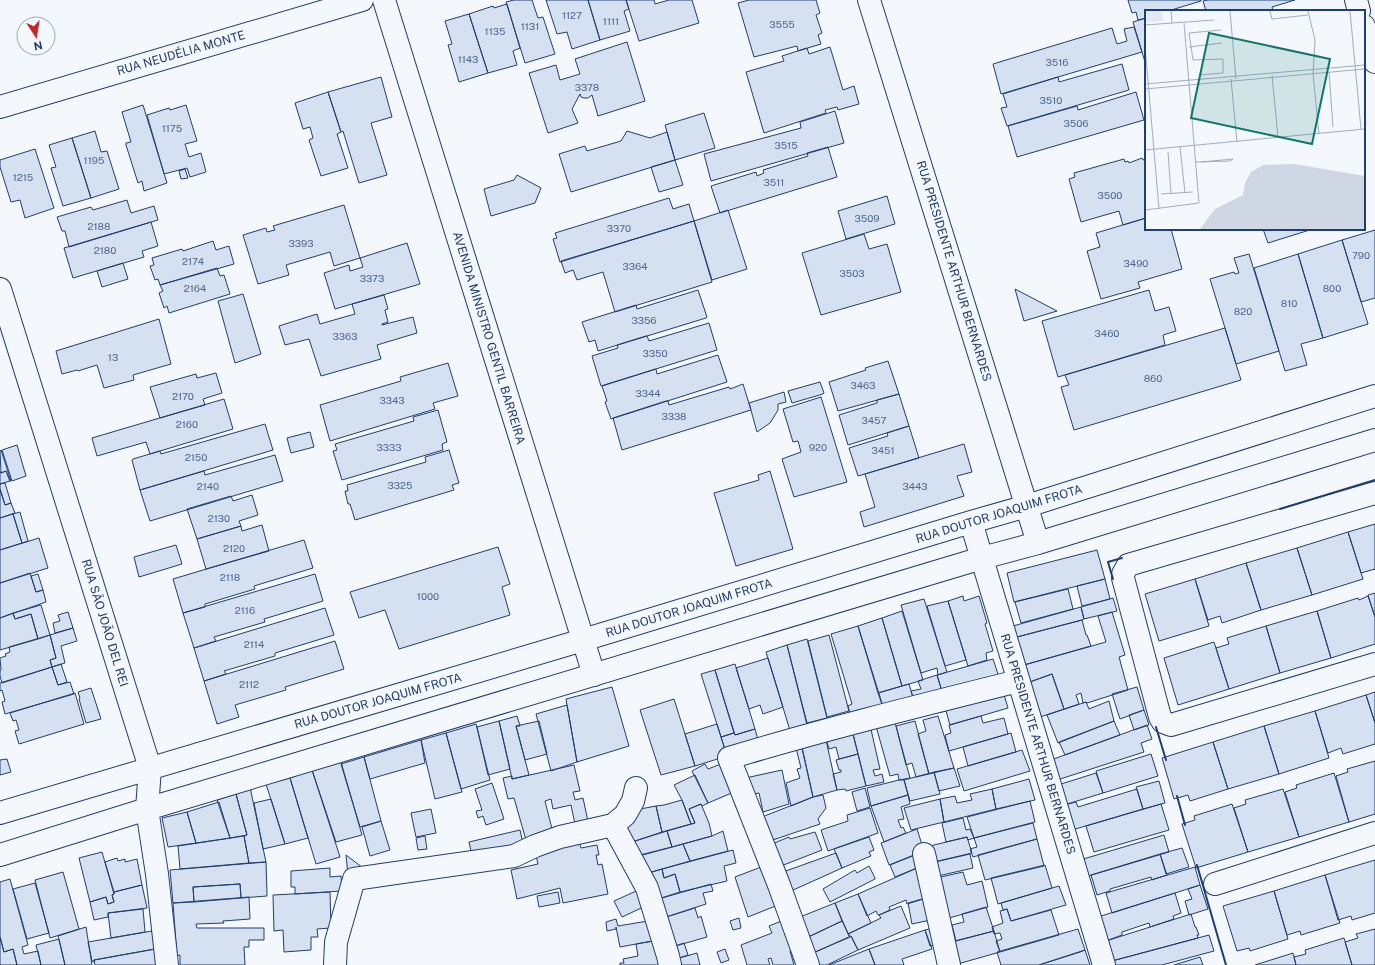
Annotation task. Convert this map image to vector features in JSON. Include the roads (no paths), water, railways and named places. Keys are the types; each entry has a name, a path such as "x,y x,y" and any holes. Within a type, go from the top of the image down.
{"street":[{"name":"RUA NEUDÉLIA MONTE","path":"0,107 362,0"},
{"name":"AVENIDA MINISTRO GENTIL BARREIRA","path":"384,0 594,675"},
{"name":"RUA PRESIDENTE ARTHUR BERNARDES","path":"869,0 1038,542"},
{"path":"1356,0 1359,10"},
{"path":"1365,29 1375,62"},
{"name":"RUA SÃO JOÃO DEL REI","path":"0,289 150,768 147,809 157,874 167,965"},
{"name":"RUA DOUTOR JOAQUIM FROTA","path":"0,813 583,640 1027,506 1375,396"},
{"path":"0,855 147,809 1375,440"},
{"path":"1375,493 1128,565 1123,574 1123,578 1160,717 1166,724 1171,725 1375,664"},
{"name":"RUA PRESIDENTE ARTHUR BERNARDES","path":"971,522 1104,965"},
{"path":"808,965 780,885 729,758 869,719 1018,681"},
{"path":"335,965 336,942 354,879 514,856 535,846 560,837 613,825 625,814 633,801 636,788"},
{"path":"613,825 647,888 670,965"},
{"path":"1214,884 1375,833"},
{"path":"924,854 949,965"}]}
